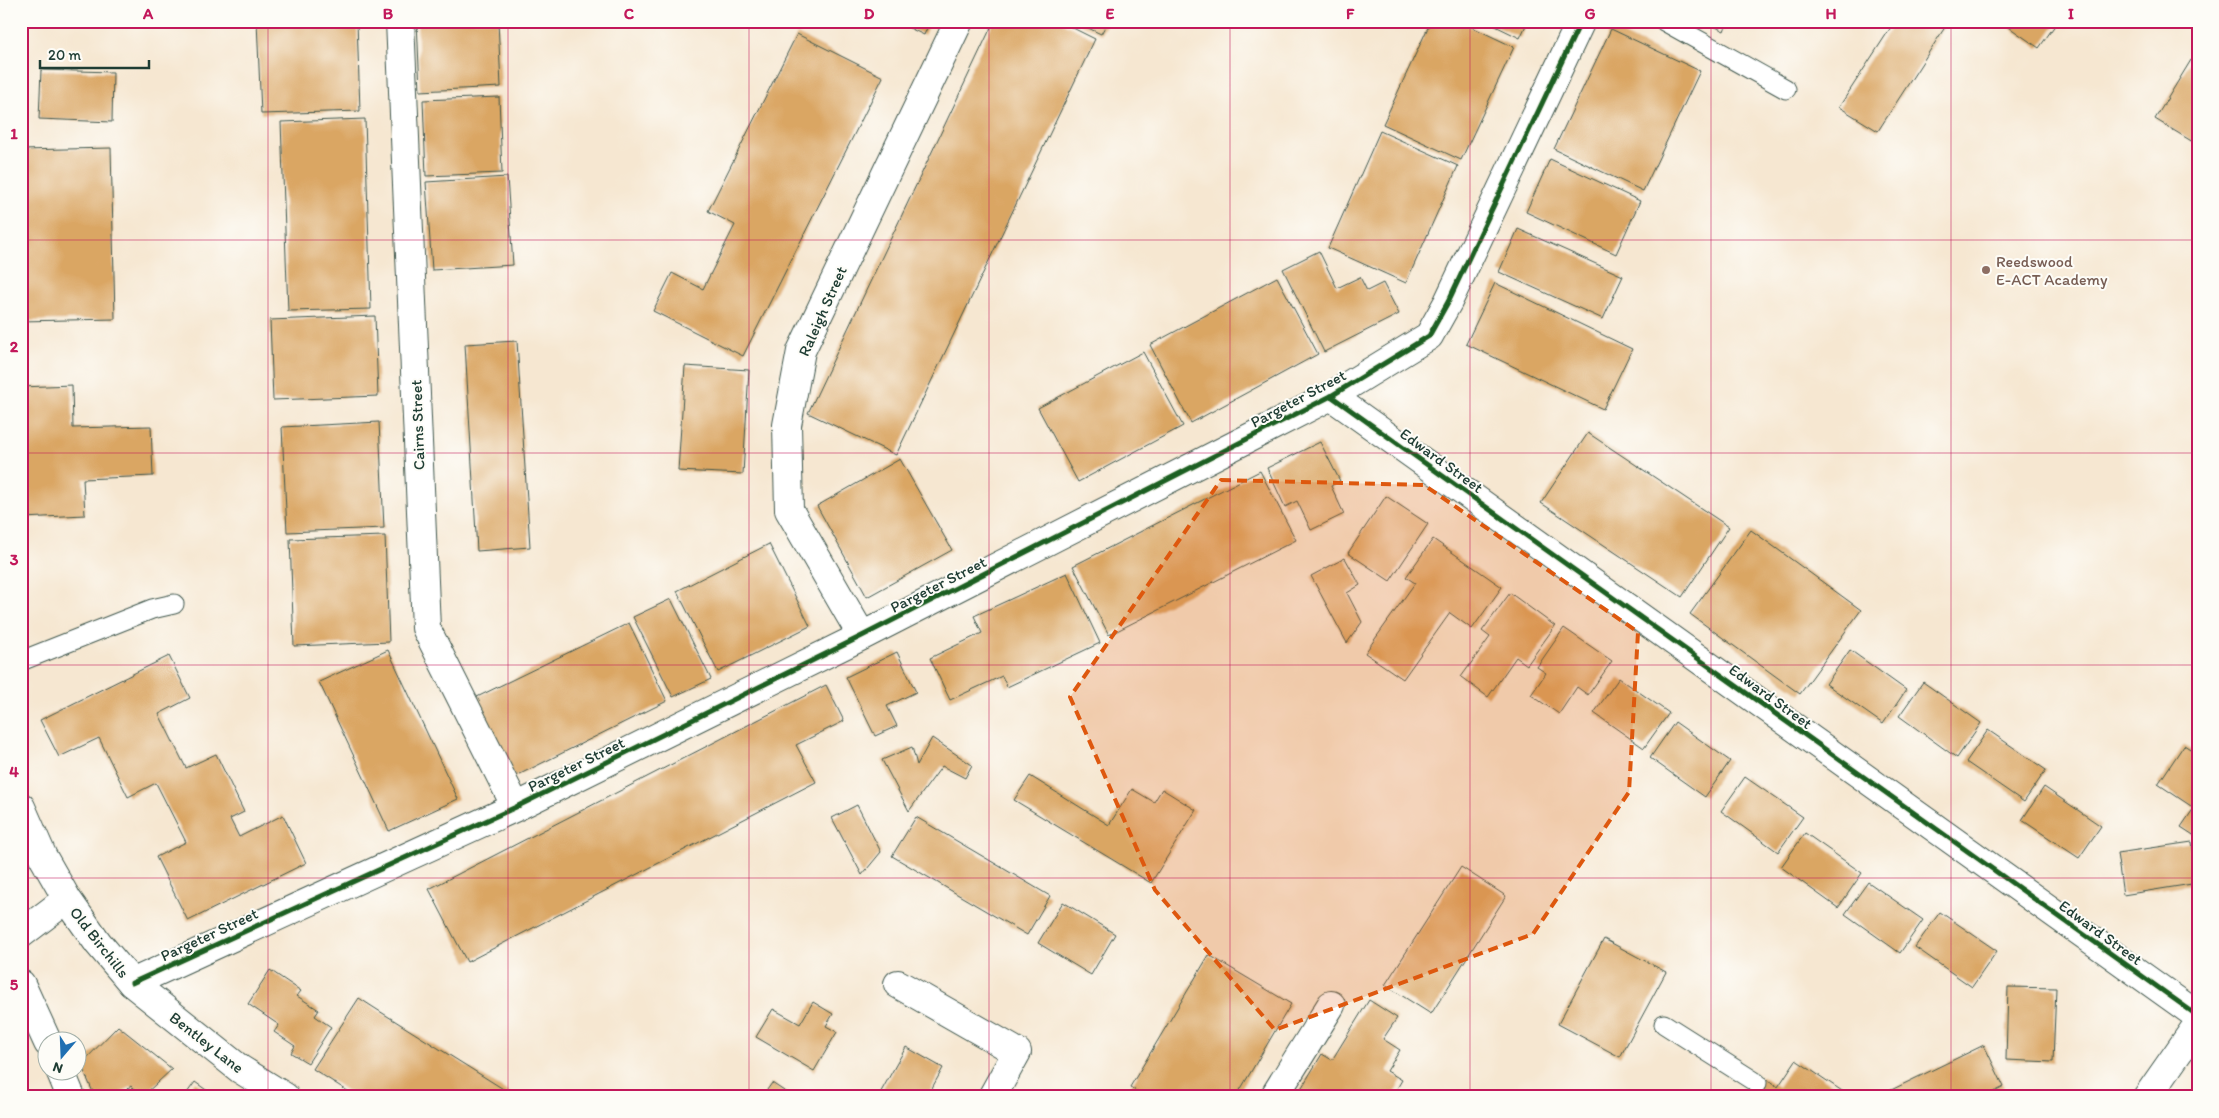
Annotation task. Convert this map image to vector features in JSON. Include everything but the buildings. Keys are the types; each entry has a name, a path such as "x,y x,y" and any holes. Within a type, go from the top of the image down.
{"street":[{"name":"Cairns Street","path":"400,21 426,628 516,807"},
{"name":"Raleigh Street","path":"862,636 789,510 787,425 801,351 959,21"},
{"name":"Pargeter Street","path":"132,983 516,807 862,636 1331,396 1429,336 1448,302 1581,21"},
{"name":"Edward Street","path":"1331,396 2198,1016"},
{"path":"21,807 43,857 67,899"},
{"name":"Old Birchills","path":"21,934 67,899 98,943 132,983"},
{"name":"Bentley Lane","path":"132,983 240,1069 285,1097"},
{"path":"21,984 42,1030"},
{"path":"898,984 1017,1052 992,1097"},
{"path":"1274,1097 1331,1005"},
{"path":"2147,1097 2198,1024"},
{"path":"64,1080 71,1097"}],"lane":[{"path":"1664,21 1786,89"},
{"path":"21,661 152,609 174,604"},
{"path":"1664,1024 1757,1083"}],"highlighted area":[{"path":"1221,480 1424,485 1638,632 1629,792 1533,934 1275,1030 1155,890 1070,697"}],"cycle path":[{"path":"132,983 516,807 862,636 1331,396 1429,336 1448,302 1581,21"},
{"path":"1331,396 2198,1016"}],"place":[{"name":"Reedswood E-ACT Academy","path":"1986,270"}]}
